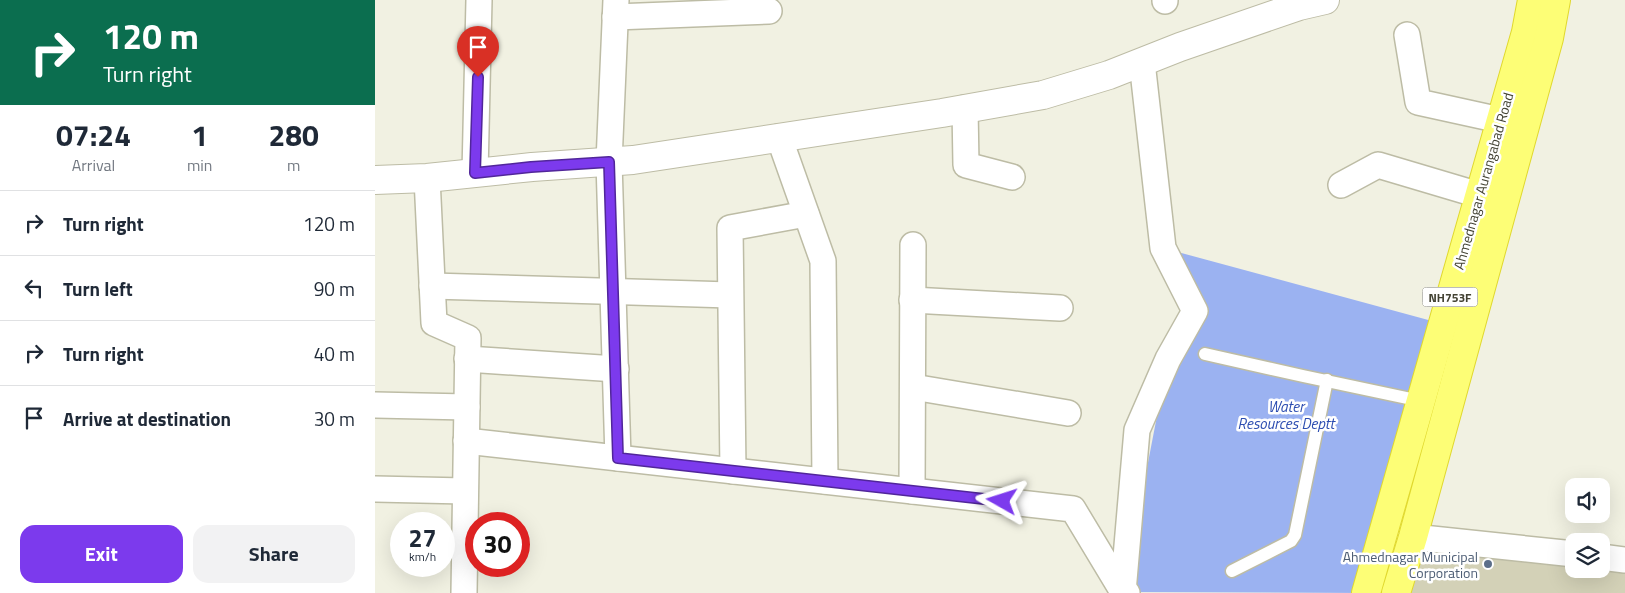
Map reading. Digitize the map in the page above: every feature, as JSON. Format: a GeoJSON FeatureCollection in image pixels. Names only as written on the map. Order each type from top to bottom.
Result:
{"type":"FeatureCollection","features":[{"type":"Feature","properties":{"kind":"highway","name":"Ahmednagar Aurangabad Road"},"geometry":{"type":"LineString","coordinates":[[1366,593],[1501,120],[1532,0]]}},
{"type":"Feature","properties":{"kind":"highway","name":"NH753F"},"geometry":{"type":"LineString","coordinates":[[1396,593],[1549,38],[1556,0]]}},
{"type":"Feature","properties":{"kind":"street"},"geometry":{"type":"LineString","coordinates":[[475,173],[479,0]]}},
{"type":"Feature","properties":{"kind":"street"},"geometry":{"type":"LineString","coordinates":[[375,180],[427,178],[531,167],[633,160],[1043,95],[1109,75],[1180,47],[1299,6],[1325,0]]}},
{"type":"Feature","properties":{"kind":"street"},"geometry":{"type":"LineString","coordinates":[[618,458],[609,162],[615,8],[769,11]]}},
{"type":"Feature","properties":{"kind":"street"},"geometry":{"type":"LineString","coordinates":[[1407,35],[1418,102],[1501,120]]}},
{"type":"Feature","properties":{"kind":"street"},"geometry":{"type":"LineString","coordinates":[[1123,592],[1137,430],[1168,360],[1195,311],[1163,248],[1142,62]]}},
{"type":"Feature","properties":{"kind":"street"},"geometry":{"type":"LineString","coordinates":[[965,108],[966,165],[1012,176]]}},
{"type":"Feature","properties":{"kind":"street"},"geometry":{"type":"LineString","coordinates":[[779,137],[823,261],[825,481]]}},
{"type":"Feature","properties":{"kind":"street"},"geometry":{"type":"LineString","coordinates":[[1341,185],[1378,165],[1479,196]]}},
{"type":"Feature","properties":{"kind":"street"},"geometry":{"type":"LineString","coordinates":[[427,178],[434,324],[468,338],[464,593]]}},
{"type":"Feature","properties":{"kind":"street"},"geometry":{"type":"LineString","coordinates":[[733,471],[729,228],[806,214]]}},
{"type":"Feature","properties":{"kind":"street"},"geometry":{"type":"LineString","coordinates":[[912,491],[913,245]]}},
{"type":"Feature","properties":{"kind":"street"},"geometry":{"type":"LineString","coordinates":[[432,286],[730,294]]}},
{"type":"Feature","properties":{"kind":"street"},"geometry":{"type":"LineString","coordinates":[[912,300],[1061,308]]}},
{"type":"Feature","properties":{"kind":"street"},"geometry":{"type":"LineString","coordinates":[[467,359],[616,369]]}},
{"type":"Feature","properties":{"kind":"street"},"geometry":{"type":"LineString","coordinates":[[913,387],[1068,413]]}},
{"type":"Feature","properties":{"kind":"street"},"geometry":{"type":"LineString","coordinates":[[375,405],[467,407]]}},
{"type":"Feature","properties":{"kind":"street"},"geometry":{"type":"LineString","coordinates":[[466,441],[1073,509],[1123,592],[1127,593]]}},
{"type":"Feature","properties":{"kind":"street"},"geometry":{"type":"LineString","coordinates":[[375,489],[465,491]]}},
{"type":"Feature","properties":{"kind":"street"},"geometry":{"type":"LineString","coordinates":[[1413,536],[1565,553]]}},
{"type":"Feature","properties":{"kind":"street"},"geometry":{"type":"LineString","coordinates":[[1610,558],[1625,560]]}},
{"type":"Feature","properties":{"kind":"lane"},"geometry":{"type":"LineString","coordinates":[[1205,354],[1421,401]]}},
{"type":"Feature","properties":{"kind":"lane"},"geometry":{"type":"LineString","coordinates":[[1231,571],[1291,541],[1295,535],[1327,380]]}},
{"type":"Feature","properties":{"kind":"water","name":"Water Resources Deptt"},"geometry":{"type":"Polygon","coordinates":[[[1163,248],[1443,324],[1366,593],[1123,592],[1168,359],[1194,311],[1163,248]]]}},
{"type":"Feature","properties":{"kind":"building","name":"Ahmednagar Municipal Corporation"},"geometry":{"type":"Polygon","coordinates":[[[1413,537],[1565,553],[1565,578],[1610,578],[1610,566],[1625,560],[1625,593],[1391,593],[1413,537]]]}},
{"type":"Feature","properties":{"kind":"place","name":"Ahmednagar Municipal Corporation"},"geometry":{"type":"Point","coordinates":[1488,564]}},
{"type":"Feature","properties":{"kind":"route"},"geometry":{"type":"LineString","coordinates":[[478,77],[475,173],[609,162],[618,458],[1002,501]]}}]}
